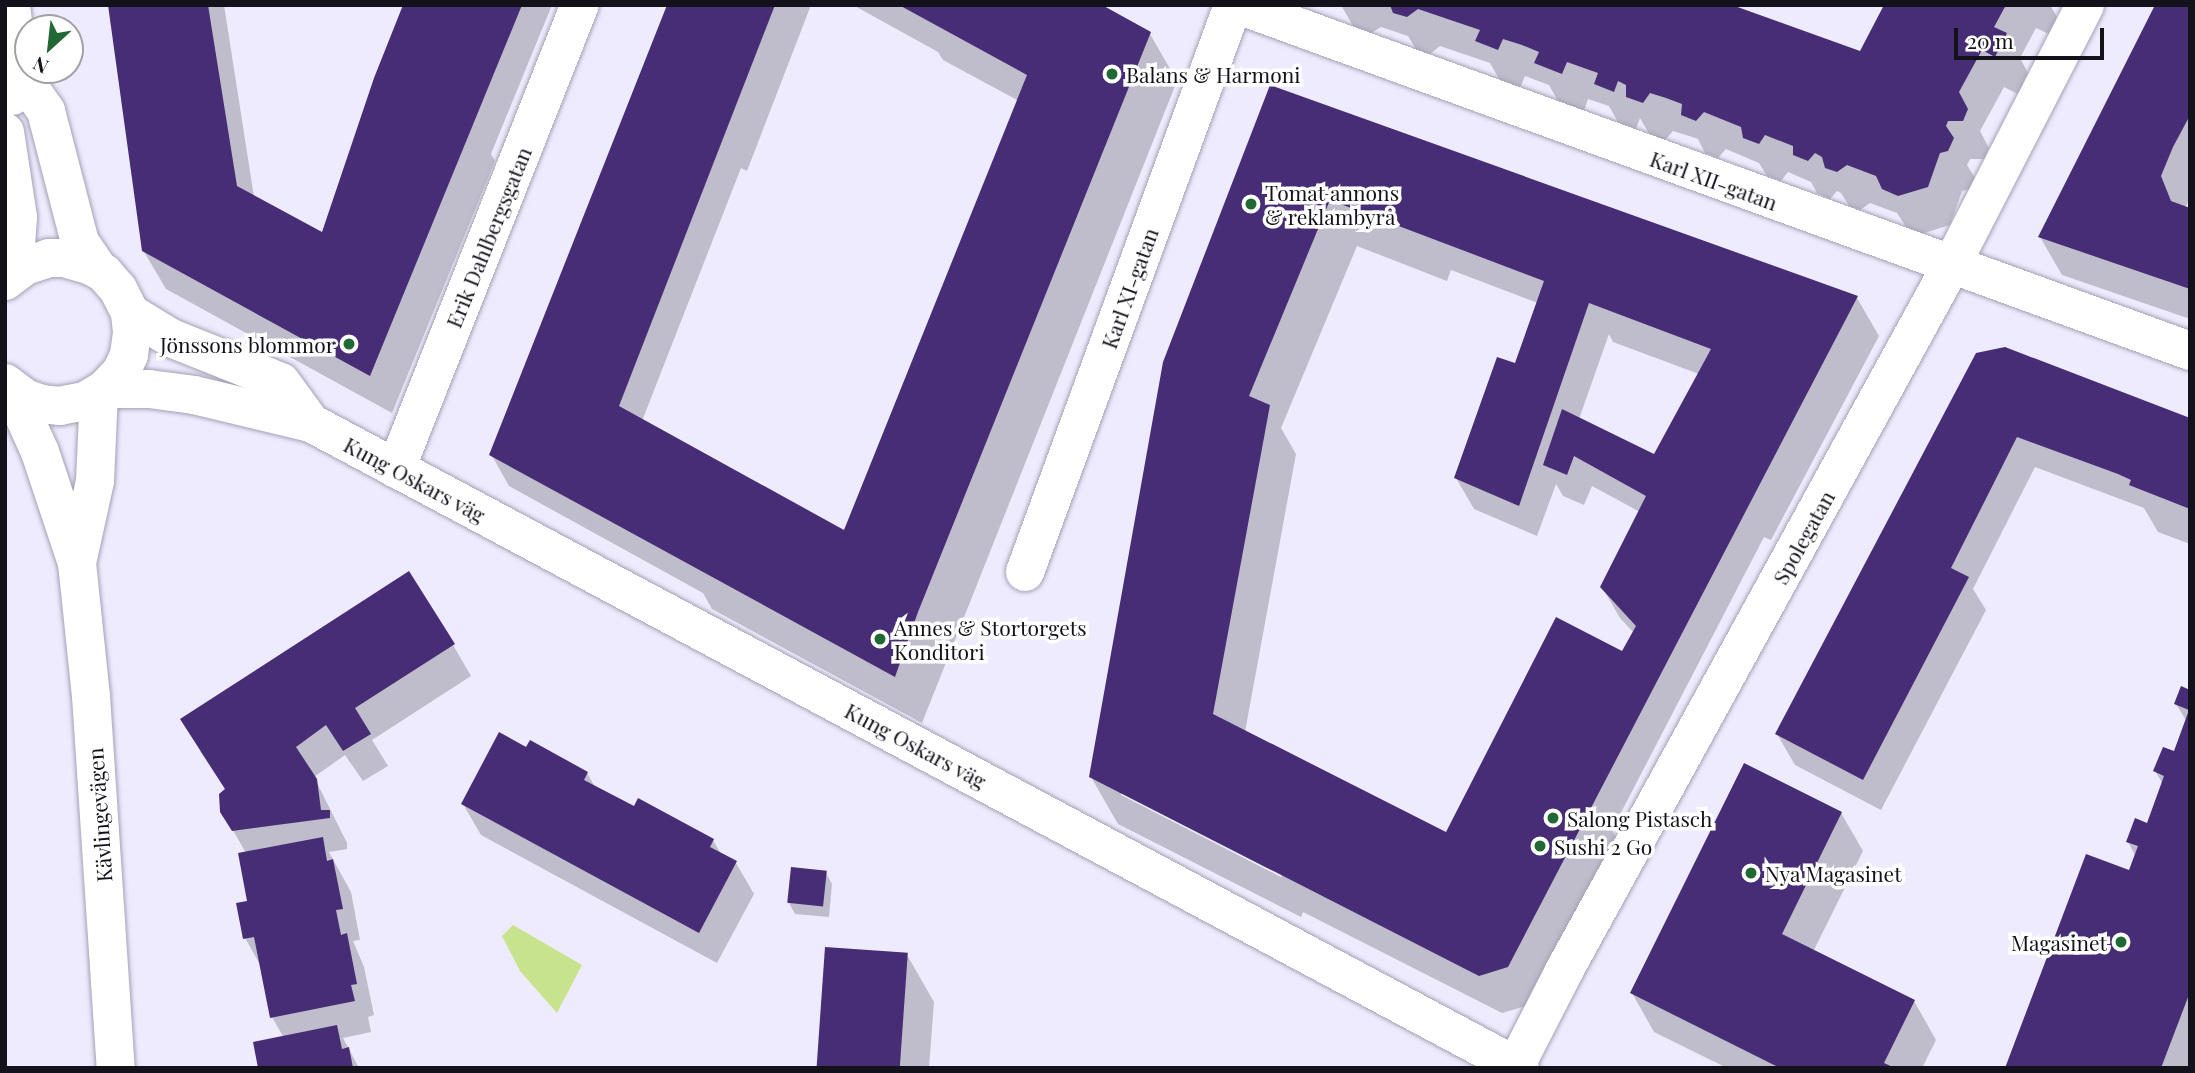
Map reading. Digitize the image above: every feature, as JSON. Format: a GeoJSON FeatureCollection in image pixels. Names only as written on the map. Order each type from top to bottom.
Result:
{"type":"FeatureCollection","features":[{"type":"Feature","properties":{"kind":"street"},"geometry":{"type":"LineString","coordinates":[[11,5],[14,30]]}},
{"type":"Feature","properties":{"kind":"street","name":"Erik Dahlbergsgatan"},"geometry":{"type":"LineString","coordinates":[[396,468],[580,5]]}},
{"type":"Feature","properties":{"kind":"street","name":"Karl XII-gatan"},"geometry":{"type":"LineString","coordinates":[[1236,5],[2190,351]]}},
{"type":"Feature","properties":{"kind":"street","name":"Karl XI-gatan"},"geometry":{"type":"LineString","coordinates":[[1025,572],[1236,5]]}},
{"type":"Feature","properties":{"kind":"street","name":"Spolegatan"},"geometry":{"type":"LineString","coordinates":[[1518,1067],[1564,971],[1951,266],[2085,5]]}},
{"type":"Feature","properties":{"kind":"street"},"geometry":{"type":"LineString","coordinates":[[5,116],[15,84]]}},
{"type":"Feature","properties":{"kind":"street"},"geometry":{"type":"LineString","coordinates":[[27,84],[46,111],[80,242],[98,269]]}},
{"type":"Feature","properties":{"kind":"street"},"geometry":{"type":"LineString","coordinates":[[5,132],[18,217],[8,278]]}},
{"type":"Feature","properties":{"kind":"street"},"geometry":{"type":"LineString","coordinates":[[8,278],[49,258],[74,260],[98,269]]}},
{"type":"Feature","properties":{"kind":"street","name":"Kung Oskars väg"},"geometry":{"type":"LineString","coordinates":[[98,269],[118,289],[130,313],[171,338],[281,382],[311,423]]}},
{"type":"Feature","properties":{"kind":"street"},"geometry":{"type":"LineString","coordinates":[[102,391],[121,372],[129,355],[132,333],[130,313]]}},
{"type":"Feature","properties":{"kind":"street","name":"Kung Oskars väg"},"geometry":{"type":"LineString","coordinates":[[9,387],[33,401],[60,406],[80,403],[102,391],[149,389],[194,395],[311,423],[1518,1067]]}},
{"type":"Feature","properties":{"kind":"street","name":"Kävlingevägen"},"geometry":{"type":"LineString","coordinates":[[9,387],[40,452],[78,563],[92,696],[116,1068]]}},
{"type":"Feature","properties":{"kind":"street","name":"Kävlingevägen"},"geometry":{"type":"LineString","coordinates":[[78,563],[95,481],[102,391]]}},
{"type":"Feature","properties":{"kind":"green space"},"geometry":{"type":"Polygon","coordinates":[[[513,925],[582,965],[557,1013],[520,971],[502,936],[513,925]]]}},
{"type":"Feature","properties":{"kind":"building"},"geometry":{"type":"Polygon","coordinates":[[[108,5],[208,5],[237,186],[322,232],[374,78],[403,5],[522,5],[370,376],[142,251],[108,5]]]}},
{"type":"Feature","properties":{"kind":"building"},"geometry":{"type":"Polygon","coordinates":[[[667,5],[775,5],[619,406],[844,530],[1027,75],[899,5],[1102,5],[1151,32],[918,612],[895,677],[489,455],[667,5]]]}},
{"type":"Feature","properties":{"kind":"building"},"geometry":{"type":"Polygon","coordinates":[[[1390,5],[1732,5],[1860,51],[1884,5],[2006,5],[1994,27],[2007,33],[1995,57],[1982,50],[1959,92],[1968,109],[1963,121],[1948,121],[1946,126],[1954,138],[1948,151],[1940,153],[1928,187],[1898,196],[1882,189],[1876,176],[1847,165],[1837,172],[1825,168],[1822,157],[1815,153],[1808,161],[1793,155],[1793,146],[1765,135],[1759,144],[1743,138],[1741,127],[1704,112],[1696,121],[1681,115],[1682,104],[1650,93],[1643,103],[1626,97],[1626,85],[1618,81],[1614,92],[1594,84],[1598,73],[1567,62],[1562,74],[1534,63],[1539,52],[1522,45],[1503,39],[1498,50],[1475,41],[1480,30],[1418,9],[1407,17],[1393,13],[1390,5]]]}},
{"type":"Feature","properties":{"kind":"building"},"geometry":{"type":"Polygon","coordinates":[[[2155,5],[2190,5],[2190,120],[2188,119],[2173,147],[2161,176],[2171,201],[2190,208],[2190,289],[2038,237],[2155,5]]]}},
{"type":"Feature","properties":{"kind":"building"},"geometry":{"type":"Polygon","coordinates":[[[1270,85],[1858,296],[1508,967],[1479,976],[1089,777],[1163,362],[1270,85]],[[1330,200],[1249,396],[1270,405],[1213,714],[1446,832],[1556,617],[1622,651],[1636,626],[1600,587],[1646,496],[1574,456],[1567,475],[1543,465],[1562,409],[1654,454],[1711,349],[1589,303],[1519,506],[1454,478],[1497,357],[1515,363],[1544,281],[1330,200]]]}},
{"type":"Feature","properties":{"kind":"building"},"geometry":{"type":"Polygon","coordinates":[[[2005,347],[2190,418],[2190,509],[2129,485],[2131,480],[2118,474],[2017,437],[1951,568],[1969,577],[1863,780],[1775,734],[1976,353],[2005,347]]]}},
{"type":"Feature","properties":{"kind":"building"},"geometry":{"type":"Polygon","coordinates":[[[409,571],[455,644],[355,708],[371,734],[343,751],[326,725],[296,747],[317,779],[321,810],[330,810],[330,818],[232,831],[220,812],[219,794],[225,789],[180,719],[409,571]]]}},
{"type":"Feature","properties":{"kind":"building","name":"Magasinet"},"geometry":{"type":"Polygon","coordinates":[[[2181,686],[2190,690],[2190,992],[2161,1068],[2005,1068],[2086,854],[2129,870],[2138,846],[2126,842],[2135,818],[2147,823],[2164,776],[2153,771],[2163,747],[2174,751],[2189,710],[2174,704],[2181,686]]]}},
{"type":"Feature","properties":{"kind":"building"},"geometry":{"type":"Polygon","coordinates":[[[499,732],[526,747],[530,740],[588,772],[584,780],[634,806],[638,798],[714,839],[710,847],[737,861],[699,933],[461,804],[499,732]]]}},
{"type":"Feature","properties":{"kind":"building","name":"Nya Magasinet"},"geometry":{"type":"Polygon","coordinates":[[[1744,763],[1842,812],[1782,934],[1915,1000],[1884,1063],[1895,1068],[1780,1068],[1630,993],[1744,763]]]}},
{"type":"Feature","properties":{"kind":"building"},"geometry":{"type":"Polygon","coordinates":[[[323,837],[327,861],[333,859],[343,909],[336,910],[341,935],[347,933],[357,984],[351,985],[355,1001],[270,1018],[254,937],[243,939],[236,903],[247,901],[238,853],[323,837]]]}},
{"type":"Feature","properties":{"kind":"building"},"geometry":{"type":"Polygon","coordinates":[[[791,867],[827,871],[823,907],[787,903],[791,867]]]}},
{"type":"Feature","properties":{"kind":"building"},"geometry":{"type":"Polygon","coordinates":[[[825,947],[908,953],[900,1068],[817,1068],[825,947]]]}},
{"type":"Feature","properties":{"kind":"building"},"geometry":{"type":"Polygon","coordinates":[[[337,1025],[342,1049],[349,1047],[353,1068],[258,1068],[253,1042],[337,1025]]]}},
{"type":"Feature","properties":{"kind":"place","name":"Balans & Harmoni"},"geometry":{"type":"Point","coordinates":[1112,74]}},
{"type":"Feature","properties":{"kind":"place","name":"Tomat annons & reklambyrå"},"geometry":{"type":"Point","coordinates":[1251,204]}},
{"type":"Feature","properties":{"kind":"place","name":"Jönssons blommor"},"geometry":{"type":"Point","coordinates":[349,344]}},
{"type":"Feature","properties":{"kind":"place","name":"Annes & Stortorgets Konditori"},"geometry":{"type":"Point","coordinates":[880,639]}},
{"type":"Feature","properties":{"kind":"place","name":"Salong Pistasch"},"geometry":{"type":"Point","coordinates":[1553,818]}},
{"type":"Feature","properties":{"kind":"place","name":"Sushi 2 Go"},"geometry":{"type":"Point","coordinates":[1540,846]}},
{"type":"Feature","properties":{"kind":"place","name":"Nya Magasinet"},"geometry":{"type":"Point","coordinates":[1751,873]}},
{"type":"Feature","properties":{"kind":"place","name":"Magasinet"},"geometry":{"type":"Point","coordinates":[2121,942]}}]}
